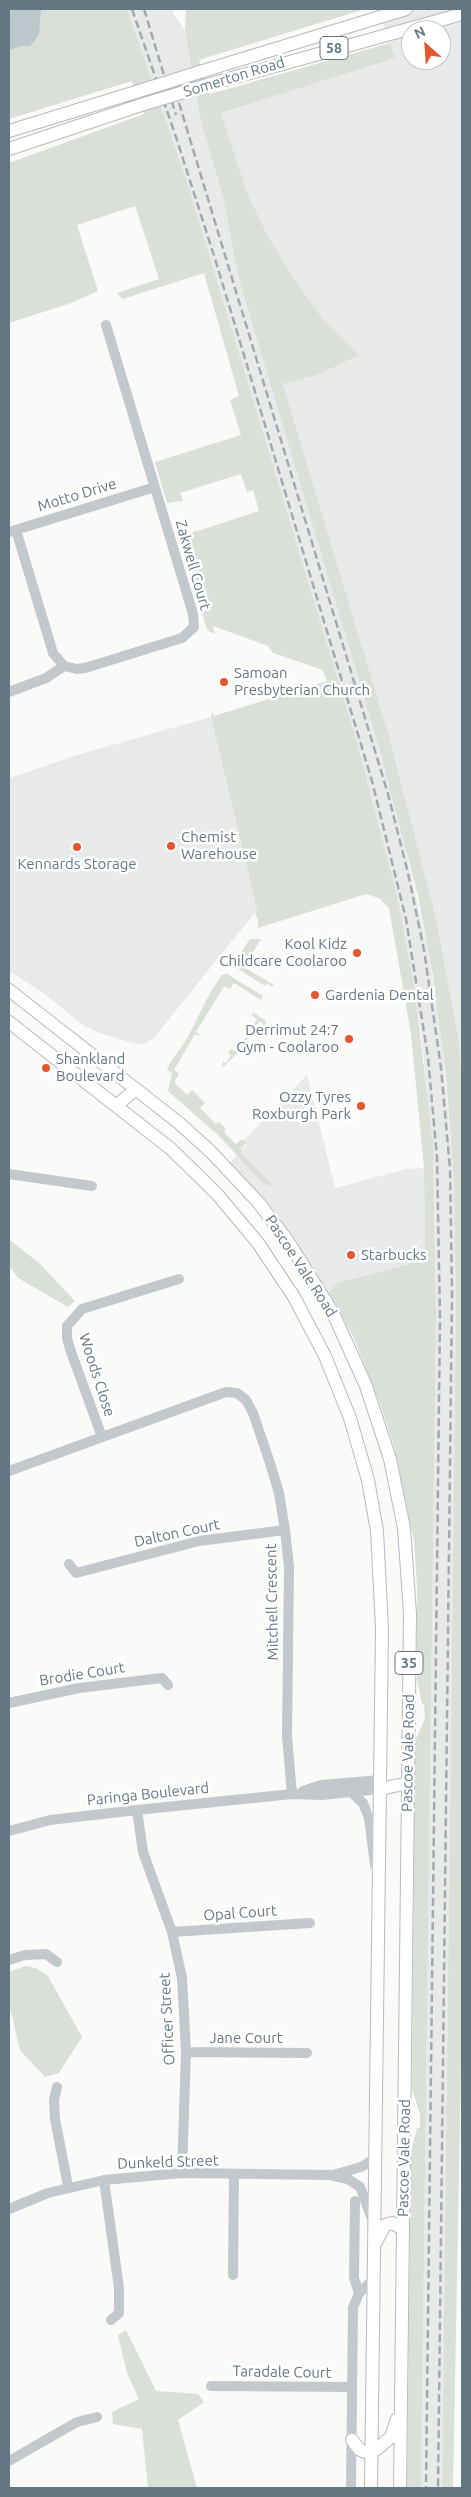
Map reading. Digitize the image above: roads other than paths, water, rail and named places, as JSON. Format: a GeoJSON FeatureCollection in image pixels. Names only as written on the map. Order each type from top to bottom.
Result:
{"type":"FeatureCollection","features":[{"type":"Feature","properties":{"kind":"main road","name":"Somerton Road"},"geometry":{"type":"LineString","coordinates":[[9,131],[406,9]]}},
{"type":"Feature","properties":{"kind":"main road","name":"Somerton Road"},"geometry":{"type":"LineString","coordinates":[[9,149],[140,105],[207,85],[462,14]]}},
{"type":"Feature","properties":{"kind":"main road","name":"Pascoe Vale Road"},"geometry":{"type":"LineString","coordinates":[[9,990],[132,1086],[211,1152],[258,1202],[287,1240],[333,1312],[366,1386],[390,1459],[404,1528],[410,1614],[400,2488]]}},
{"type":"Feature","properties":{"kind":"main road","name":"Pascoe Vale Road"},"geometry":{"type":"LineString","coordinates":[[9,1022],[171,1149],[203,1179],[258,1243],[306,1318],[339,1387],[364,1465],[377,1531],[382,1595],[371,2488]]}},
{"type":"Feature","properties":{"kind":"main road"},"geometry":{"type":"LineString","coordinates":[[117,1105],[132,1086]]}},
{"type":"Feature","properties":{"kind":"main road"},"geometry":{"type":"LineString","coordinates":[[380,1785],[408,1784]]}},
{"type":"Feature","properties":{"kind":"main road"},"geometry":{"type":"LineString","coordinates":[[374,2252],[377,2236],[385,2225],[392,2223],[403,2229]]}},
{"type":"Feature","properties":{"kind":"main road"},"geometry":{"type":"LineString","coordinates":[[352,2440],[360,2450],[371,2451],[382,2446],[391,2437],[401,2406]]}},
{"type":"Feature","properties":{"kind":"street","name":"Zakwell Court"},"geometry":{"type":"LineString","coordinates":[[64,666],[77,669],[85,668],[182,638],[194,628],[193,614],[106,326]]}},
{"type":"Feature","properties":{"kind":"street","name":"Motto Drive"},"geometry":{"type":"LineString","coordinates":[[12,531],[155,487]]}},
{"type":"Feature","properties":{"kind":"street"},"geometry":{"type":"LineString","coordinates":[[9,692],[46,678],[64,666],[54,653],[12,531]]}},
{"type":"Feature","properties":{"kind":"street"},"geometry":{"type":"LineString","coordinates":[[9,1174],[94,1184],[90,1197]]}},
{"type":"Feature","properties":{"kind":"street","name":"Woods Close"},"geometry":{"type":"LineString","coordinates":[[102,1437],[70,1349],[67,1338],[67,1326],[82,1309],[181,1278]]}},
{"type":"Feature","properties":{"kind":"street","name":"Mitchell Crescent"},"geometry":{"type":"LineString","coordinates":[[9,1471],[226,1392],[237,1393],[246,1400],[253,1413],[279,1493],[285,1530],[289,1567],[287,1736],[292,1794]]}},
{"type":"Feature","properties":{"kind":"street","name":"Dalton Court"},"geometry":{"type":"LineString","coordinates":[[69,1564],[75,1578],[199,1541],[285,1530]]}},
{"type":"Feature","properties":{"kind":"street","name":"Brodie Court"},"geometry":{"type":"LineString","coordinates":[[9,1703],[79,1688],[164,1678]]}},
{"type":"Feature","properties":{"kind":"street","name":"Paringa Boulevard"},"geometry":{"type":"LineString","coordinates":[[9,1831],[50,1820],[292,1794],[351,1792],[380,1785]]}},
{"type":"Feature","properties":{"kind":"street","name":"Paringa Boulevard"},"geometry":{"type":"LineString","coordinates":[[292,1794],[321,1786],[380,1785]]}},
{"type":"Feature","properties":{"kind":"street"},"geometry":{"type":"LineString","coordinates":[[351,1792],[363,1803],[369,1818],[375,1868],[379,1872]]}},
{"type":"Feature","properties":{"kind":"street","name":"Officer Street"},"geometry":{"type":"LineString","coordinates":[[137,1810],[142,1852],[172,1932],[182,1978],[186,2052],[182,2173]]}},
{"type":"Feature","properties":{"kind":"street","name":"Opal Court"},"geometry":{"type":"LineString","coordinates":[[172,1932],[310,1923]]}},
{"type":"Feature","properties":{"kind":"street"},"geometry":{"type":"LineString","coordinates":[[9,1960],[26,1955],[46,1954],[57,1962]]}},
{"type":"Feature","properties":{"kind":"street","name":"Jane Court"},"geometry":{"type":"LineString","coordinates":[[186,2052],[306,2053]]}},
{"type":"Feature","properties":{"kind":"street"},"geometry":{"type":"LineString","coordinates":[[57,2087],[54,2100],[54,2119],[68,2186]]}},
{"type":"Feature","properties":{"kind":"street","name":"Dunkeld Street"},"geometry":{"type":"LineString","coordinates":[[333,2175],[361,2167],[376,2158]]}},
{"type":"Feature","properties":{"kind":"street","name":"Dunkeld Street"},"geometry":{"type":"LineString","coordinates":[[9,2210],[68,2186],[104,2180],[182,2173],[333,2175],[348,2179],[360,2187],[374,2225]]}},
{"type":"Feature","properties":{"kind":"street"},"geometry":{"type":"LineString","coordinates":[[233,2275],[234,2175]]}},
{"type":"Feature","properties":{"kind":"street"},"geometry":{"type":"LineString","coordinates":[[104,2180],[119,2288],[119,2313],[111,2320]]}},
{"type":"Feature","properties":{"kind":"street"},"geometry":{"type":"LineString","coordinates":[[355,2201],[354,2278],[359,2293]]}},
{"type":"Feature","properties":{"kind":"street"},"geometry":{"type":"LineString","coordinates":[[351,2488],[354,2308],[359,2293],[374,2280]]}},
{"type":"Feature","properties":{"kind":"street","name":"Taradale Court"},"geometry":{"type":"LineString","coordinates":[[211,2386],[352,2387]]}},
{"type":"Feature","properties":{"kind":"street"},"geometry":{"type":"LineString","coordinates":[[9,2460],[77,2422],[97,2417]]}},
{"type":"Feature","properties":{"kind":"railway"},"geometry":{"type":"LineString","coordinates":[[132,9],[216,262],[372,781],[406,919],[428,1057],[437,1158],[440,1318],[426,2488]]}},
{"type":"Feature","properties":{"kind":"railway"},"geometry":{"type":"LineString","coordinates":[[144,9],[176,115]]}},
{"type":"Feature","properties":{"kind":"railway"},"geometry":{"type":"LineString","coordinates":[[179,103],[388,794],[408,873],[424,950],[441,1068],[450,1169],[452,1293],[438,2488]]}},
{"type":"Feature","properties":{"kind":"place","name":"Samoan Presbyterian Church"},"geometry":{"type":"Point","coordinates":[224,682]}},
{"type":"Feature","properties":{"kind":"place","name":"Chemist Warehouse"},"geometry":{"type":"Point","coordinates":[171,846]}},
{"type":"Feature","properties":{"kind":"place","name":"Kennards Storage"},"geometry":{"type":"Point","coordinates":[77,847]}},
{"type":"Feature","properties":{"kind":"place","name":"Kool Kidz Childcare Coolaroo"},"geometry":{"type":"Point","coordinates":[357,953]}},
{"type":"Feature","properties":{"kind":"place","name":"Gardenia Dental"},"geometry":{"type":"Point","coordinates":[315,995]}},
{"type":"Feature","properties":{"kind":"place","name":"Derrimut 24:7 Gym - Coolaroo"},"geometry":{"type":"Point","coordinates":[349,1039]}},
{"type":"Feature","properties":{"kind":"place","name":"Shankland Boulevard"},"geometry":{"type":"Point","coordinates":[46,1068]}},
{"type":"Feature","properties":{"kind":"place","name":"Ozzy Tyres Roxburgh Park"},"geometry":{"type":"Point","coordinates":[361,1106]}},
{"type":"Feature","properties":{"kind":"place","name":"Starbucks"},"geometry":{"type":"Point","coordinates":[351,1255]}}]}
